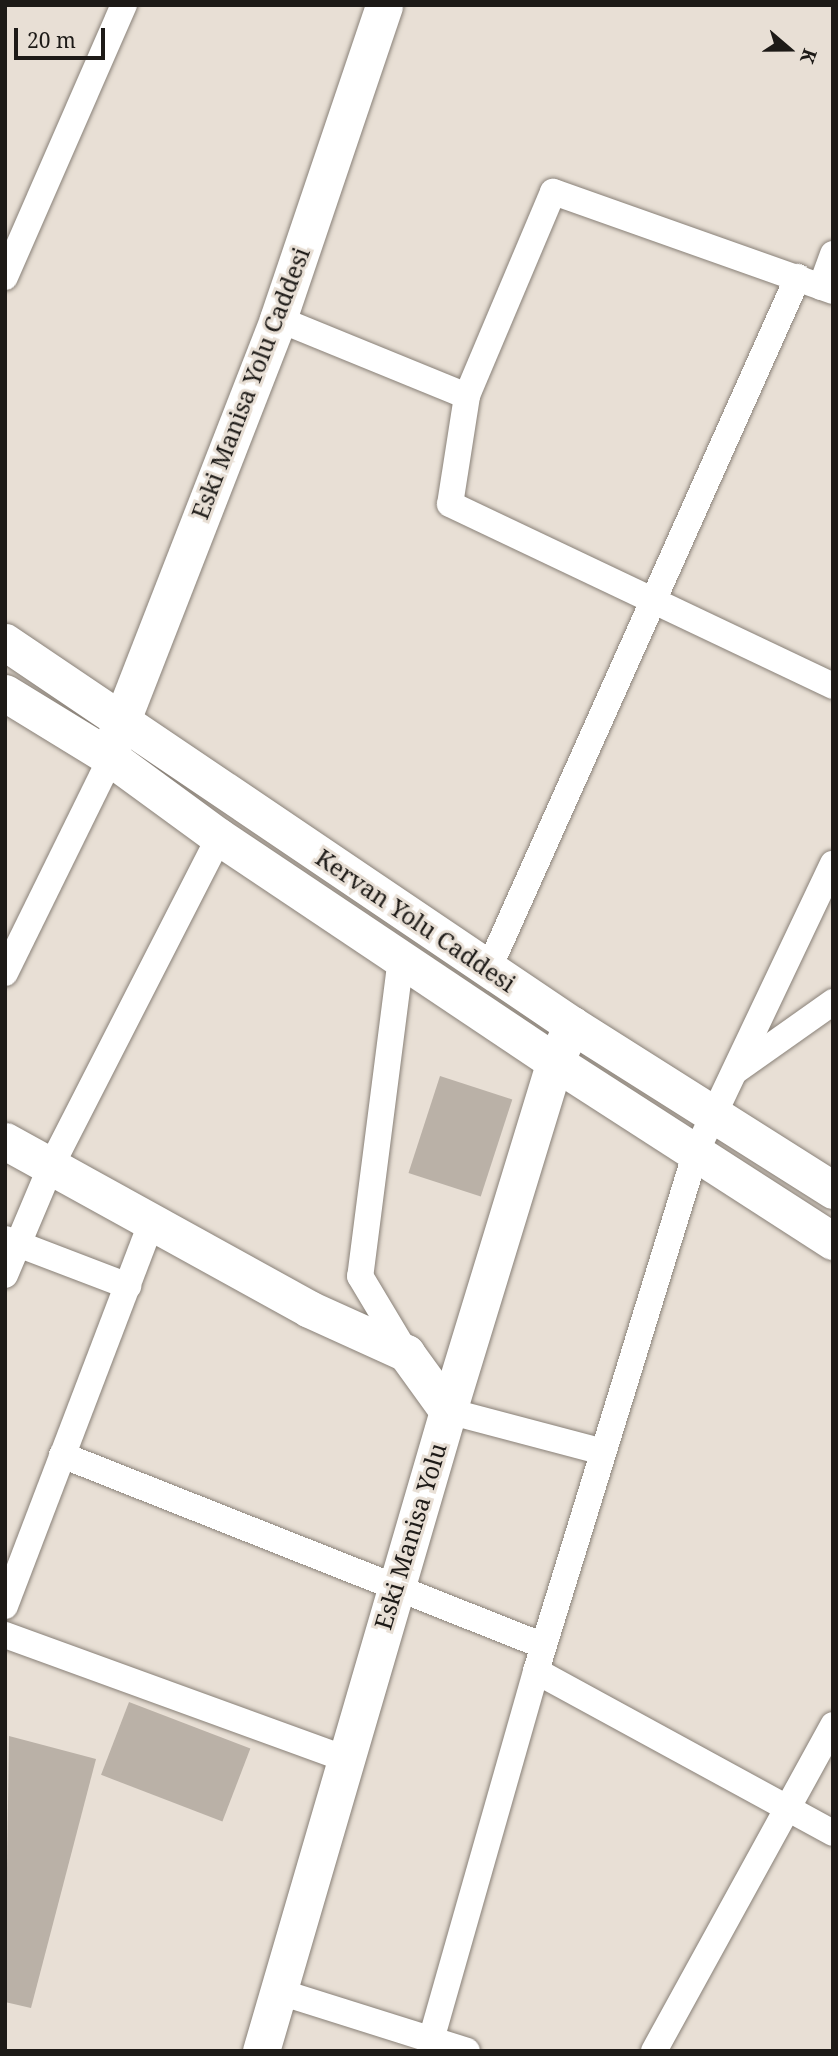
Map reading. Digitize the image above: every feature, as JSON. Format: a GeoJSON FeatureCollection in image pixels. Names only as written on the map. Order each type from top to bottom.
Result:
{"type":"FeatureCollection","features":[{"type":"Feature","properties":{"kind":"main road","name":"Eski Manisa Yolu Caddesi"},"geometry":{"type":"LineString","coordinates":[[111,758],[119,722],[278,319],[384,5]]}},
{"type":"Feature","properties":{"kind":"main road","name":"Kervan Yolu Caddesi"},"geometry":{"type":"LineString","coordinates":[[5,642],[119,722],[572,1025],[833,1190]]}},
{"type":"Feature","properties":{"kind":"main road","name":"Kervan Yolu Caddesi"},"geometry":{"type":"LineString","coordinates":[[5,693],[111,758],[219,837],[555,1062],[833,1241]]}},
{"type":"Feature","properties":{"kind":"main road","name":"Eski Manisa Yolu"},"geometry":{"type":"LineString","coordinates":[[261,2051],[343,1758],[448,1411],[555,1062],[572,1025]]}},
{"type":"Feature","properties":{"kind":"main road"},"geometry":{"type":"LineString","coordinates":[[5,1141],[309,1309],[406,1353],[448,1411]]}},
{"type":"Feature","properties":{"kind":"street"},"geometry":{"type":"LineString","coordinates":[[5,277],[124,5]]}},
{"type":"Feature","properties":{"kind":"street"},"geometry":{"type":"LineString","coordinates":[[817,285],[553,192],[467,396],[450,504],[833,686]]}},
{"type":"Feature","properties":{"kind":"street"},"geometry":{"type":"LineString","coordinates":[[489,968],[653,601],[833,254]]}},
{"type":"Feature","properties":{"kind":"street"},"geometry":{"type":"LineString","coordinates":[[278,319],[467,396]]}},
{"type":"Feature","properties":{"kind":"street"},"geometry":{"type":"LineString","coordinates":[[5,973],[111,758]]}},
{"type":"Feature","properties":{"kind":"street"},"geometry":{"type":"LineString","coordinates":[[5,1275],[11,1242],[219,837]]}},
{"type":"Feature","properties":{"kind":"street"},"geometry":{"type":"LineString","coordinates":[[430,2040],[544,1646],[696,1152],[712,1115],[824,904],[833,864]]}},
{"type":"Feature","properties":{"kind":"street"},"geometry":{"type":"LineString","coordinates":[[401,958],[360,1276],[406,1353]]}},
{"type":"Feature","properties":{"kind":"street"},"geometry":{"type":"LineString","coordinates":[[736,1071],[833,1002]]}},
{"type":"Feature","properties":{"kind":"street"},"geometry":{"type":"LineString","coordinates":[[5,1606],[152,1222]]}},
{"type":"Feature","properties":{"kind":"street"},"geometry":{"type":"LineString","coordinates":[[11,1242],[128,1286]]}},
{"type":"Feature","properties":{"kind":"street"},"geometry":{"type":"LineString","coordinates":[[448,1411],[603,1452]]}},
{"type":"Feature","properties":{"kind":"street"},"geometry":{"type":"LineString","coordinates":[[62,1455],[396,1584],[544,1646]]}},
{"type":"Feature","properties":{"kind":"street"},"geometry":{"type":"LineString","coordinates":[[5,1635],[343,1758]]}},
{"type":"Feature","properties":{"kind":"street"},"geometry":{"type":"LineString","coordinates":[[537,1671],[790,1806],[833,1833]]}},
{"type":"Feature","properties":{"kind":"street"},"geometry":{"type":"LineString","coordinates":[[654,2051],[833,1725]]}},
{"type":"Feature","properties":{"kind":"street"},"geometry":{"type":"LineString","coordinates":[[276,1991],[467,2051]]}},
{"type":"Feature","properties":{"kind":"building"},"geometry":{"type":"Polygon","coordinates":[[[440,1076],[512,1099],[481,1196],[408,1173],[440,1076]]]}},
{"type":"Feature","properties":{"kind":"building"},"geometry":{"type":"Polygon","coordinates":[[[129,1702],[250,1749],[222,1821],[101,1775],[129,1702]]]}},
{"type":"Feature","properties":{"kind":"building"},"geometry":{"type":"Polygon","coordinates":[[[9,1736],[96,1759],[31,2008],[5,2002],[9,1736]]]}}]}
